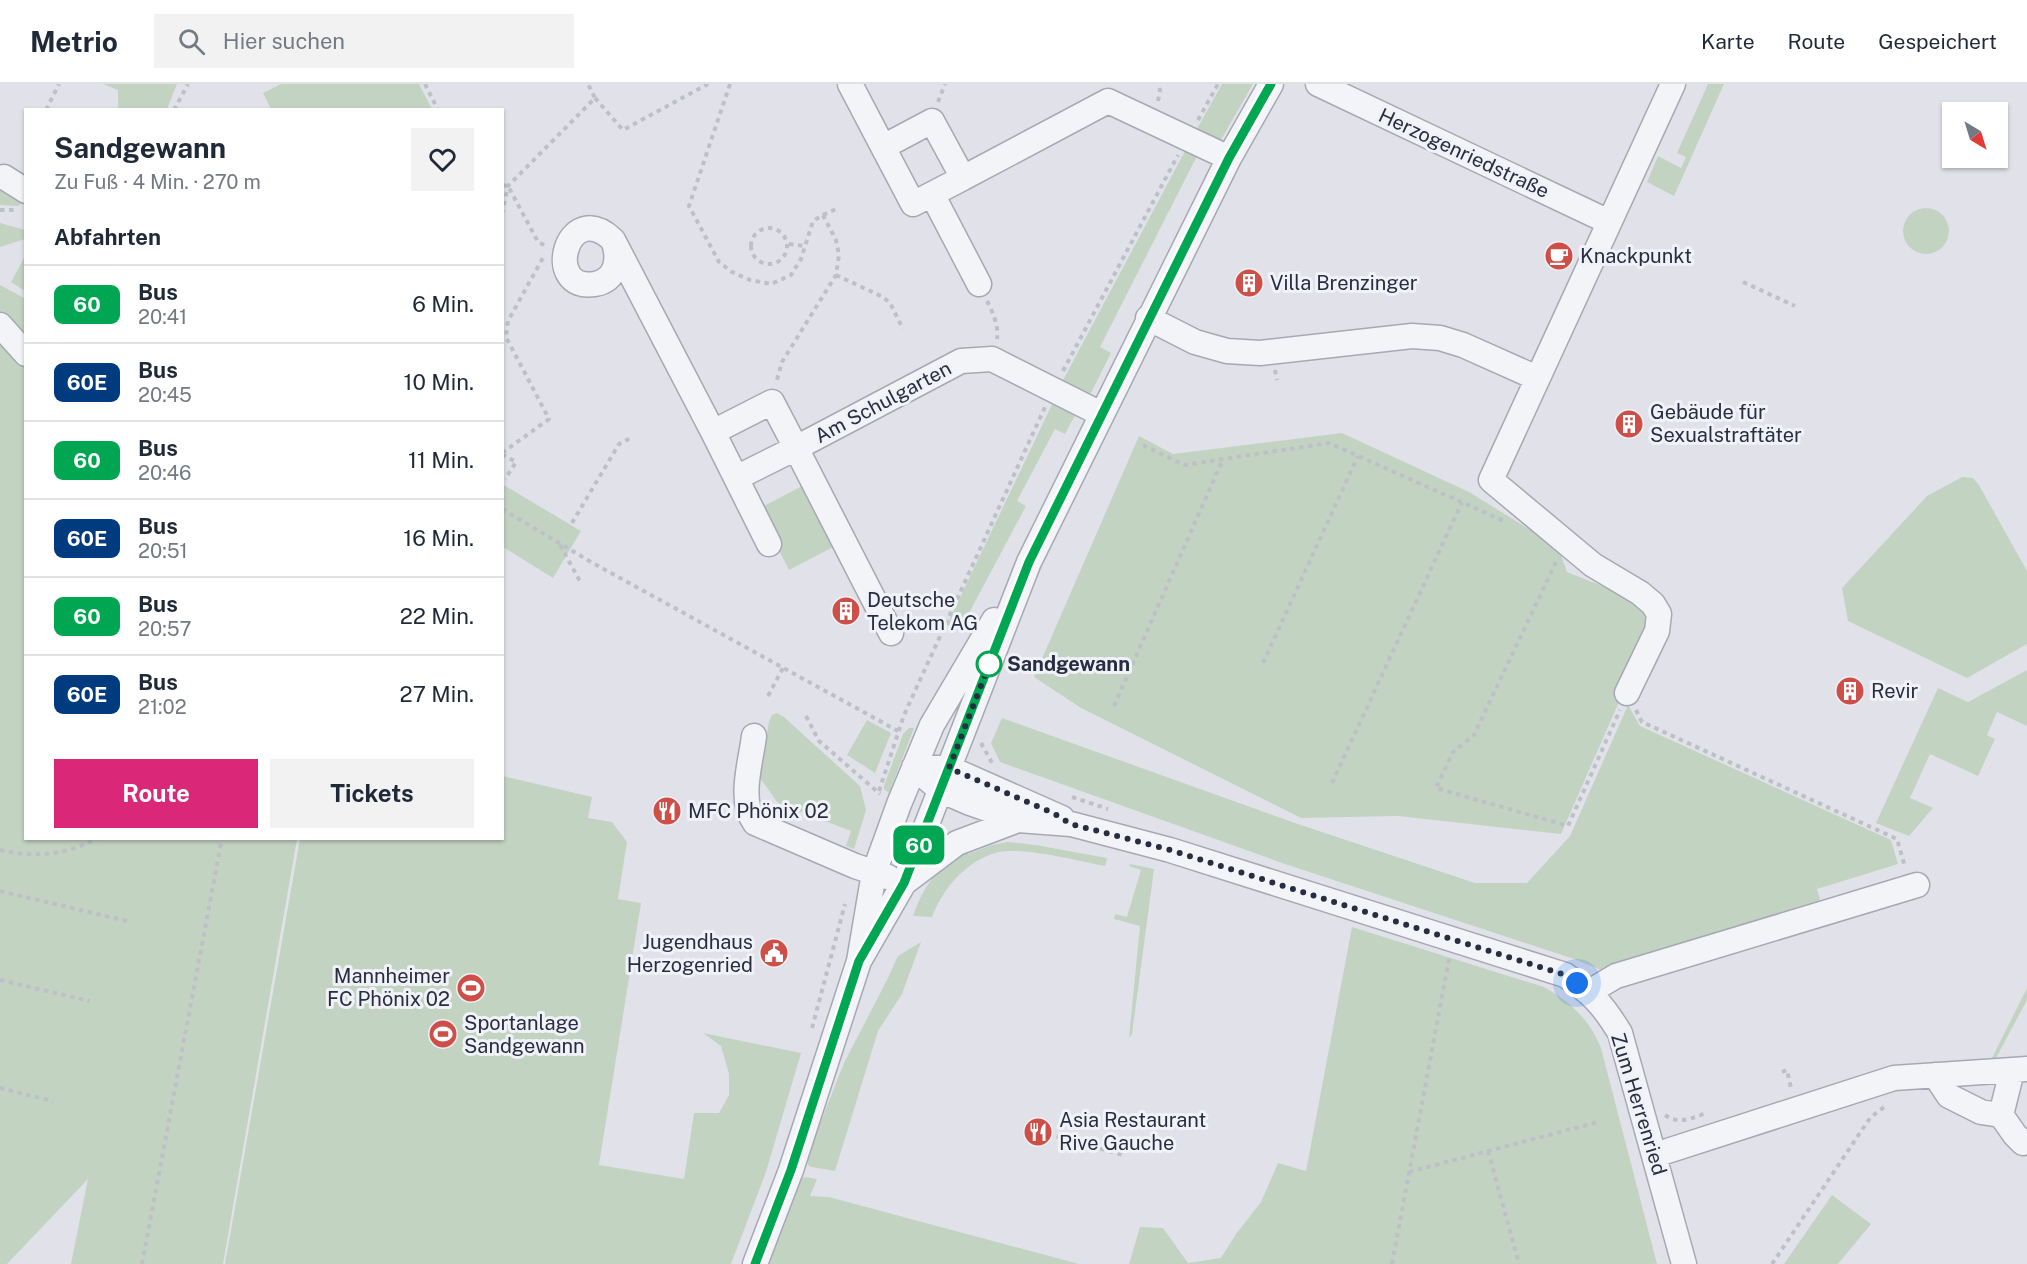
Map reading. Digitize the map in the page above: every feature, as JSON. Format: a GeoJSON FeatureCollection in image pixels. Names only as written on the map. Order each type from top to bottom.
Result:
{"type":"FeatureCollection","features":[{"type":"Feature","properties":{"kind":"street"},"geometry":{"type":"LineString","coordinates":[[850,84],[913,204],[1108,101],[1229,158]]}},
{"type":"Feature","properties":{"kind":"street"},"geometry":{"type":"LineString","coordinates":[[859,961],[904,883],[1029,562],[1229,158],[1271,84]]}},
{"type":"Feature","properties":{"kind":"street","name":"Herzogenriedstraße"},"geometry":{"type":"LineString","coordinates":[[1318,84],[1609,222]]}},
{"type":"Feature","properties":{"kind":"street"},"geometry":{"type":"LineString","coordinates":[[1627,693],[1658,631],[1659,614],[1653,604],[1641,593],[1593,565],[1491,480],[1673,84]]}},
{"type":"Feature","properties":{"kind":"street"},"geometry":{"type":"LineString","coordinates":[[883,147],[932,121],[963,178]]}},
{"type":"Feature","properties":{"kind":"street"},"geometry":{"type":"LineString","coordinates":[[4,177],[24,190]]}},
{"type":"Feature","properties":{"kind":"street"},"geometry":{"type":"LineString","coordinates":[[932,194],[979,284]]}},
{"type":"Feature","properties":{"kind":"street"},"geometry":{"type":"LineString","coordinates":[[613,240],[769,544]]}},
{"type":"Feature","properties":{"kind":"street"},"geometry":{"type":"LineString","coordinates":[[1148,318],[1195,342],[1227,351],[1260,353],[1412,336],[1440,338],[1463,345],[1537,378]]}},
{"type":"Feature","properties":{"kind":"street"},"geometry":{"type":"LineString","coordinates":[[0,325],[24,352]]}},
{"type":"Feature","properties":{"kind":"street"},"geometry":{"type":"LineString","coordinates":[[992,359],[1101,414]]}},
{"type":"Feature","properties":{"kind":"street","name":"Am Schulgarten"},"geometry":{"type":"LineString","coordinates":[[736,478],[961,361],[992,359]]}},
{"type":"Feature","properties":{"kind":"street"},"geometry":{"type":"LineString","coordinates":[[713,432],[772,402]]}},
{"type":"Feature","properties":{"kind":"street","name":"Am Schulgarten"},"geometry":{"type":"LineString","coordinates":[[772,402],[796,448]]}},
{"type":"Feature","properties":{"kind":"street"},"geometry":{"type":"LineString","coordinates":[[796,448],[891,633]]}},
{"type":"Feature","properties":{"kind":"street"},"geometry":{"type":"LineString","coordinates":[[754,1264],[791,1170],[859,961],[874,873],[914,767],[932,725],[1029,562]]}},
{"type":"Feature","properties":{"kind":"street"},"geometry":{"type":"LineString","coordinates":[[754,736],[745,800],[749,815],[755,823],[874,873],[904,883]]}},
{"type":"Feature","properties":{"kind":"street","name":"Zum Herrenried"},"geometry":{"type":"LineString","coordinates":[[914,767],[944,779],[1053,813],[1071,824]]}},
{"type":"Feature","properties":{"kind":"street","name":"Zum Herrenried"},"geometry":{"type":"LineString","coordinates":[[944,779],[970,803],[1018,820],[1071,824],[1170,850],[1452,949],[1565,975],[1590,992],[1607,1010],[1620,1033],[1684,1264]]}},
{"type":"Feature","properties":{"kind":"street"},"geometry":{"type":"LineString","coordinates":[[904,883],[957,843],[1018,820]]}},
{"type":"Feature","properties":{"kind":"street"},"geometry":{"type":"LineString","coordinates":[[1590,992],[1616,976],[1914,886]]}},
{"type":"Feature","properties":{"kind":"street"},"geometry":{"type":"LineString","coordinates":[[1655,1155],[1894,1078],[2019,1070],[2001,1115]]}},
{"type":"Feature","properties":{"kind":"street"},"geometry":{"type":"LineString","coordinates":[[1935,1075],[1949,1095],[1981,1112],[2001,1115],[2015,1135],[2023,1143],[2027,1141]]}},
{"type":"Feature","properties":{"kind":"path"},"geometry":{"type":"LineString","coordinates":[[47,108],[59,84]]}},
{"type":"Feature","properties":{"kind":"path"},"geometry":{"type":"LineString","coordinates":[[175,108],[188,84]]}},
{"type":"Feature","properties":{"kind":"path"},"geometry":{"type":"LineString","coordinates":[[425,84],[437,108]]}},
{"type":"Feature","properties":{"kind":"path"},"geometry":{"type":"LineString","coordinates":[[588,84],[595,98],[623,130],[708,84]]}},
{"type":"Feature","properties":{"kind":"path"},"geometry":{"type":"LineString","coordinates":[[730,84],[690,206],[719,262],[732,272],[750,280],[771,284],[791,275],[801,259],[813,221],[838,208]]}},
{"type":"Feature","properties":{"kind":"path"},"geometry":{"type":"LineString","coordinates":[[875,804],[898,731],[1052,391],[1218,84]]}},
{"type":"Feature","properties":{"kind":"path"},"geometry":{"type":"LineString","coordinates":[[504,452],[549,419],[506,337],[508,321],[548,247],[538,242],[505,186],[595,98]]}},
{"type":"Feature","properties":{"kind":"path"},"geometry":{"type":"LineString","coordinates":[[772,402],[782,362],[836,275],[839,255],[836,240],[823,215]]}},
{"type":"Feature","properties":{"kind":"path"},"geometry":{"type":"LineString","coordinates":[[767,227],[782,231],[789,244],[784,259],[771,266],[757,261],[750,248],[754,234],[767,227]]}},
{"type":"Feature","properties":{"kind":"path"},"geometry":{"type":"LineString","coordinates":[[789,244],[805,246]]}},
{"type":"Feature","properties":{"kind":"path"},"geometry":{"type":"LineString","coordinates":[[836,275],[883,297],[890,303],[903,329]]}},
{"type":"Feature","properties":{"kind":"path"},"geometry":{"type":"LineString","coordinates":[[1743,282],[1795,306]]}},
{"type":"Feature","properties":{"kind":"path"},"geometry":{"type":"LineString","coordinates":[[992,359],[998,334],[993,311]]}},
{"type":"Feature","properties":{"kind":"path"},"geometry":{"type":"LineString","coordinates":[[572,523],[620,444],[633,437]]}},
{"type":"Feature","properties":{"kind":"path"},"geometry":{"type":"LineString","coordinates":[[1143,445],[1184,465],[1329,443],[1508,523]]}},
{"type":"Feature","properties":{"kind":"path"},"geometry":{"type":"LineString","coordinates":[[504,454],[516,462],[506,479]]}},
{"type":"Feature","properties":{"kind":"path"},"geometry":{"type":"LineString","coordinates":[[1263,663],[1359,456]]}},
{"type":"Feature","properties":{"kind":"path"},"geometry":{"type":"LineString","coordinates":[[1114,706],[1223,459]]}},
{"type":"Feature","properties":{"kind":"path"},"geometry":{"type":"LineString","coordinates":[[1332,783],[1462,502]]}},
{"type":"Feature","properties":{"kind":"path"},"geometry":{"type":"LineString","coordinates":[[504,510],[560,544],[898,731]]}},
{"type":"Feature","properties":{"kind":"path"},"geometry":{"type":"LineString","coordinates":[[560,544],[581,582]]}},
{"type":"Feature","properties":{"kind":"path"},"geometry":{"type":"LineString","coordinates":[[1548,555],[1556,561],[1474,735],[1452,752],[1436,789],[1568,826],[1627,693]]}},
{"type":"Feature","properties":{"kind":"path"},"geometry":{"type":"LineString","coordinates":[[768,696],[783,668]]}},
{"type":"Feature","properties":{"kind":"path"},"geometry":{"type":"LineString","coordinates":[[1627,693],[1642,722],[1897,839],[1914,886]]}},
{"type":"Feature","properties":{"kind":"path"},"geometry":{"type":"LineString","coordinates":[[806,716],[819,741],[878,793]]}},
{"type":"Feature","properties":{"kind":"path"},"geometry":{"type":"LineString","coordinates":[[982,744],[988,756]]}},
{"type":"Feature","properties":{"kind":"path"},"geometry":{"type":"LineString","coordinates":[[0,850],[46,855],[65,852],[94,840]]}},
{"type":"Feature","properties":{"kind":"path"},"geometry":{"type":"LineString","coordinates":[[142,1264],[222,840]]}},
{"type":"Feature","properties":{"kind":"path"},"geometry":{"type":"LineString","coordinates":[[0,891],[127,921]]}},
{"type":"Feature","properties":{"kind":"path"},"geometry":{"type":"LineString","coordinates":[[1392,1264],[1452,949]]}},
{"type":"Feature","properties":{"kind":"path"},"geometry":{"type":"LineString","coordinates":[[0,980],[90,1001]]}},
{"type":"Feature","properties":{"kind":"path"},"geometry":{"type":"LineString","coordinates":[[0,1088],[53,1101]]}},
{"type":"Feature","properties":{"kind":"path"},"geometry":{"type":"LineString","coordinates":[[1772,1264],[1870,1118],[1884,1107],[1889,1095]]}},
{"type":"Feature","properties":{"kind":"path"},"geometry":{"type":"LineString","coordinates":[[1409,1172],[1598,1122]]}},
{"type":"Feature","properties":{"kind":"path"},"geometry":{"type":"LineString","coordinates":[[1048,1134],[1124,1155]]}},
{"type":"Feature","properties":{"kind":"path"},"geometry":{"type":"LineString","coordinates":[[1488,1152],[1519,1264]]}},
{"type":"Feature","properties":{"kind":"green space"},"geometry":{"type":"Polygon","coordinates":[[[103,84],[177,84],[167,108],[118,108],[118,90],[103,84]]]}},
{"type":"Feature","properties":{"kind":"green space"},"geometry":{"type":"Polygon","coordinates":[[[281,84],[419,84],[431,108],[270,108],[263,93],[281,84]]]}},
{"type":"Feature","properties":{"kind":"green space"},"geometry":{"type":"Polygon","coordinates":[[[1222,84],[1253,84],[1210,159],[1198,154],[1100,347],[1111,353],[1089,397],[1062,382],[1222,84]]]}},
{"type":"Feature","properties":{"kind":"green space"},"geometry":{"type":"Polygon","coordinates":[[[1708,84],[1724,84],[1674,196],[1647,182],[1658,156],[1681,168],[1686,157],[1677,153],[1708,84]]]}},
{"type":"Feature","properties":{"kind":"green space"},"geometry":{"type":"Polygon","coordinates":[[[0,183],[24,201],[18,206],[0,205],[0,183]]]}},
{"type":"Feature","properties":{"kind":"green space"},"geometry":{"type":"Polygon","coordinates":[[[1926,208],[1942,215],[1949,231],[1942,247],[1926,254],[1910,247],[1903,231],[1910,215],[1926,208]]]}},
{"type":"Feature","properties":{"kind":"green space"},"geometry":{"type":"Polygon","coordinates":[[[0,223],[24,230],[24,239],[0,247],[0,223]]]}},
{"type":"Feature","properties":{"kind":"green space"},"geometry":{"type":"Polygon","coordinates":[[[24,258],[24,290],[11,282],[24,258]]]}},
{"type":"Feature","properties":{"kind":"green space"},"geometry":{"type":"Polygon","coordinates":[[[0,285],[24,298],[24,840],[297,840],[223,1264],[71,1264],[88,1179],[7,1264],[0,1264],[0,285]]]}},
{"type":"Feature","properties":{"kind":"green space"},"geometry":{"type":"Polygon","coordinates":[[[1055,398],[1078,410],[1065,434],[1055,429],[1017,501],[1026,506],[960,630],[947,625],[1055,398]]]}},
{"type":"Feature","properties":{"kind":"green space"},"geometry":{"type":"Polygon","coordinates":[[[1342,433],[1469,492],[1558,547],[1567,572],[1645,603],[1652,627],[1561,834],[1398,816],[1301,818],[1081,708],[1034,677],[1139,436],[1173,454],[1342,433]]]}},
{"type":"Feature","properties":{"kind":"green space"},"geometry":{"type":"Polygon","coordinates":[[[1962,477],[1973,478],[1979,485],[2027,571],[2027,644],[1967,678],[1848,621],[1842,588],[1927,496],[1962,477]]]}},
{"type":"Feature","properties":{"kind":"green space"},"geometry":{"type":"Polygon","coordinates":[[[808,483],[839,544],[789,570],[758,509],[808,483]]]}},
{"type":"Feature","properties":{"kind":"green space"},"geometry":{"type":"Polygon","coordinates":[[[504,485],[581,531],[553,578],[504,548],[504,485]]]}},
{"type":"Feature","properties":{"kind":"green space"},"geometry":{"type":"Polygon","coordinates":[[[2027,670],[2027,726],[1997,712],[1987,735],[1995,739],[1978,776],[1930,754],[1910,798],[1933,808],[1909,836],[1876,823],[1938,688],[1968,702],[2027,670]]]}},
{"type":"Feature","properties":{"kind":"green space"},"geometry":{"type":"Polygon","coordinates":[[[1628,705],[1640,726],[1891,840],[1898,864],[1817,889],[1822,907],[1606,972],[1574,959],[1285,864],[1000,762],[991,743],[1002,718],[1295,823],[1475,883],[1527,883],[1570,836],[1628,705]]]}},
{"type":"Feature","properties":{"kind":"green space"},"geometry":{"type":"Polygon","coordinates":[[[777,713],[860,786],[866,810],[854,849],[846,846],[851,831],[778,803],[760,778],[769,721],[772,715],[777,713]]]}},
{"type":"Feature","properties":{"kind":"green space"},"geometry":{"type":"Polygon","coordinates":[[[867,720],[891,733],[875,773],[847,755],[867,720]]]}},
{"type":"Feature","properties":{"kind":"green space"},"geometry":{"type":"Polygon","coordinates":[[[909,728],[914,728],[889,793],[884,786],[903,734],[909,728]]]}},
{"type":"Feature","properties":{"kind":"green space","name":"Sportanlage Sandgewann"},"geometry":{"type":"Polygon","coordinates":[[[504,776],[592,797],[588,818],[612,822],[627,842],[618,899],[641,903],[599,1165],[684,1179],[694,1113],[719,1113],[729,1095],[729,1074],[721,1046],[703,1033],[801,1053],[766,1172],[731,1264],[225,1264],[300,840],[504,840],[504,776]]]}},
{"type":"Feature","properties":{"kind":"green space"},"geometry":{"type":"Polygon","coordinates":[[[1008,842],[1107,858],[1105,866],[1023,851],[999,852],[965,869],[948,887],[932,917],[913,916],[922,894],[933,878],[964,848],[968,854],[1008,842]]]}},
{"type":"Feature","properties":{"kind":"green space"},"geometry":{"type":"Polygon","coordinates":[[[1130,864],[1154,869],[1132,1034],[1129,1038],[1140,926],[1114,919],[1115,914],[1127,917],[1141,870],[1129,866],[1130,864]]]}},
{"type":"Feature","properties":{"kind":"green space"},"geometry":{"type":"Polygon","coordinates":[[[1352,927],[1544,987],[1578,1012],[1591,1028],[1601,1048],[1657,1264],[1129,1264],[1140,1227],[1163,1228],[1188,1263],[1221,1258],[1261,1202],[1278,1163],[1306,1171],[1352,927]]]}},
{"type":"Feature","properties":{"kind":"green space"},"geometry":{"type":"Polygon","coordinates":[[[921,942],[902,994],[878,1031],[835,1171],[811,1167],[808,1165],[807,1157],[844,1063],[898,956],[921,942]]]}},
{"type":"Feature","properties":{"kind":"green space"},"geometry":{"type":"Polygon","coordinates":[[[2027,988],[2027,1000],[1996,1058],[1992,1058],[2027,988]]]}},
{"type":"Feature","properties":{"kind":"green space"},"geometry":{"type":"Polygon","coordinates":[[[805,1177],[817,1179],[810,1196],[829,1197],[1079,1264],[767,1264],[800,1179],[805,1177]]]}},
{"type":"Feature","properties":{"kind":"green space"},"geometry":{"type":"Polygon","coordinates":[[[1832,1195],[1871,1224],[1838,1264],[1784,1264],[1832,1195]]]}},
{"type":"Feature","properties":{"kind":"bus line","name":"60"},"geometry":{"type":"LineString","coordinates":[[755,1264],[791,1170],[859,961],[904,883],[1029,562],[1229,158],[1271,84]]}},
{"type":"Feature","properties":{"kind":"place","name":"Knackpunkt"},"geometry":{"type":"Point","coordinates":[1559,256]}},
{"type":"Feature","properties":{"kind":"place","name":"Villa Brenzinger"},"geometry":{"type":"Point","coordinates":[1249,283]}},
{"type":"Feature","properties":{"kind":"place","name":"Gebäude für Sexualstraftäter"},"geometry":{"type":"Point","coordinates":[1629,424]}},
{"type":"Feature","properties":{"kind":"place","name":"Deutsche Telekom AG"},"geometry":{"type":"Point","coordinates":[846,611]}},
{"type":"Feature","properties":{"kind":"place","name":"Sandgewann"},"geometry":{"type":"Point","coordinates":[989,664]}},
{"type":"Feature","properties":{"kind":"place","name":"Revir"},"geometry":{"type":"Point","coordinates":[1850,691]}},
{"type":"Feature","properties":{"kind":"place","name":"MFC Phönix 02"},"geometry":{"type":"Point","coordinates":[667,811]}},
{"type":"Feature","properties":{"kind":"place","name":"Jugendhaus Herzogenried"},"geometry":{"type":"Point","coordinates":[774,953]}},
{"type":"Feature","properties":{"kind":"place","name":"Mannheimer FC Phönix 02"},"geometry":{"type":"Point","coordinates":[471,988]}},
{"type":"Feature","properties":{"kind":"place","name":"Sportanlage Sandgewann"},"geometry":{"type":"Point","coordinates":[443,1034]}},
{"type":"Feature","properties":{"kind":"place","name":"Asia Restaurant Rive Gauche"},"geometry":{"type":"Point","coordinates":[1038,1132]}},
{"type":"Feature","properties":{"kind":"route"},"geometry":{"type":"LineString","coordinates":[[989,664],[993,655],[949,768],[1053,813],[1071,824],[1170,850],[1337,902],[1565,975],[1577,983]]}}]}
